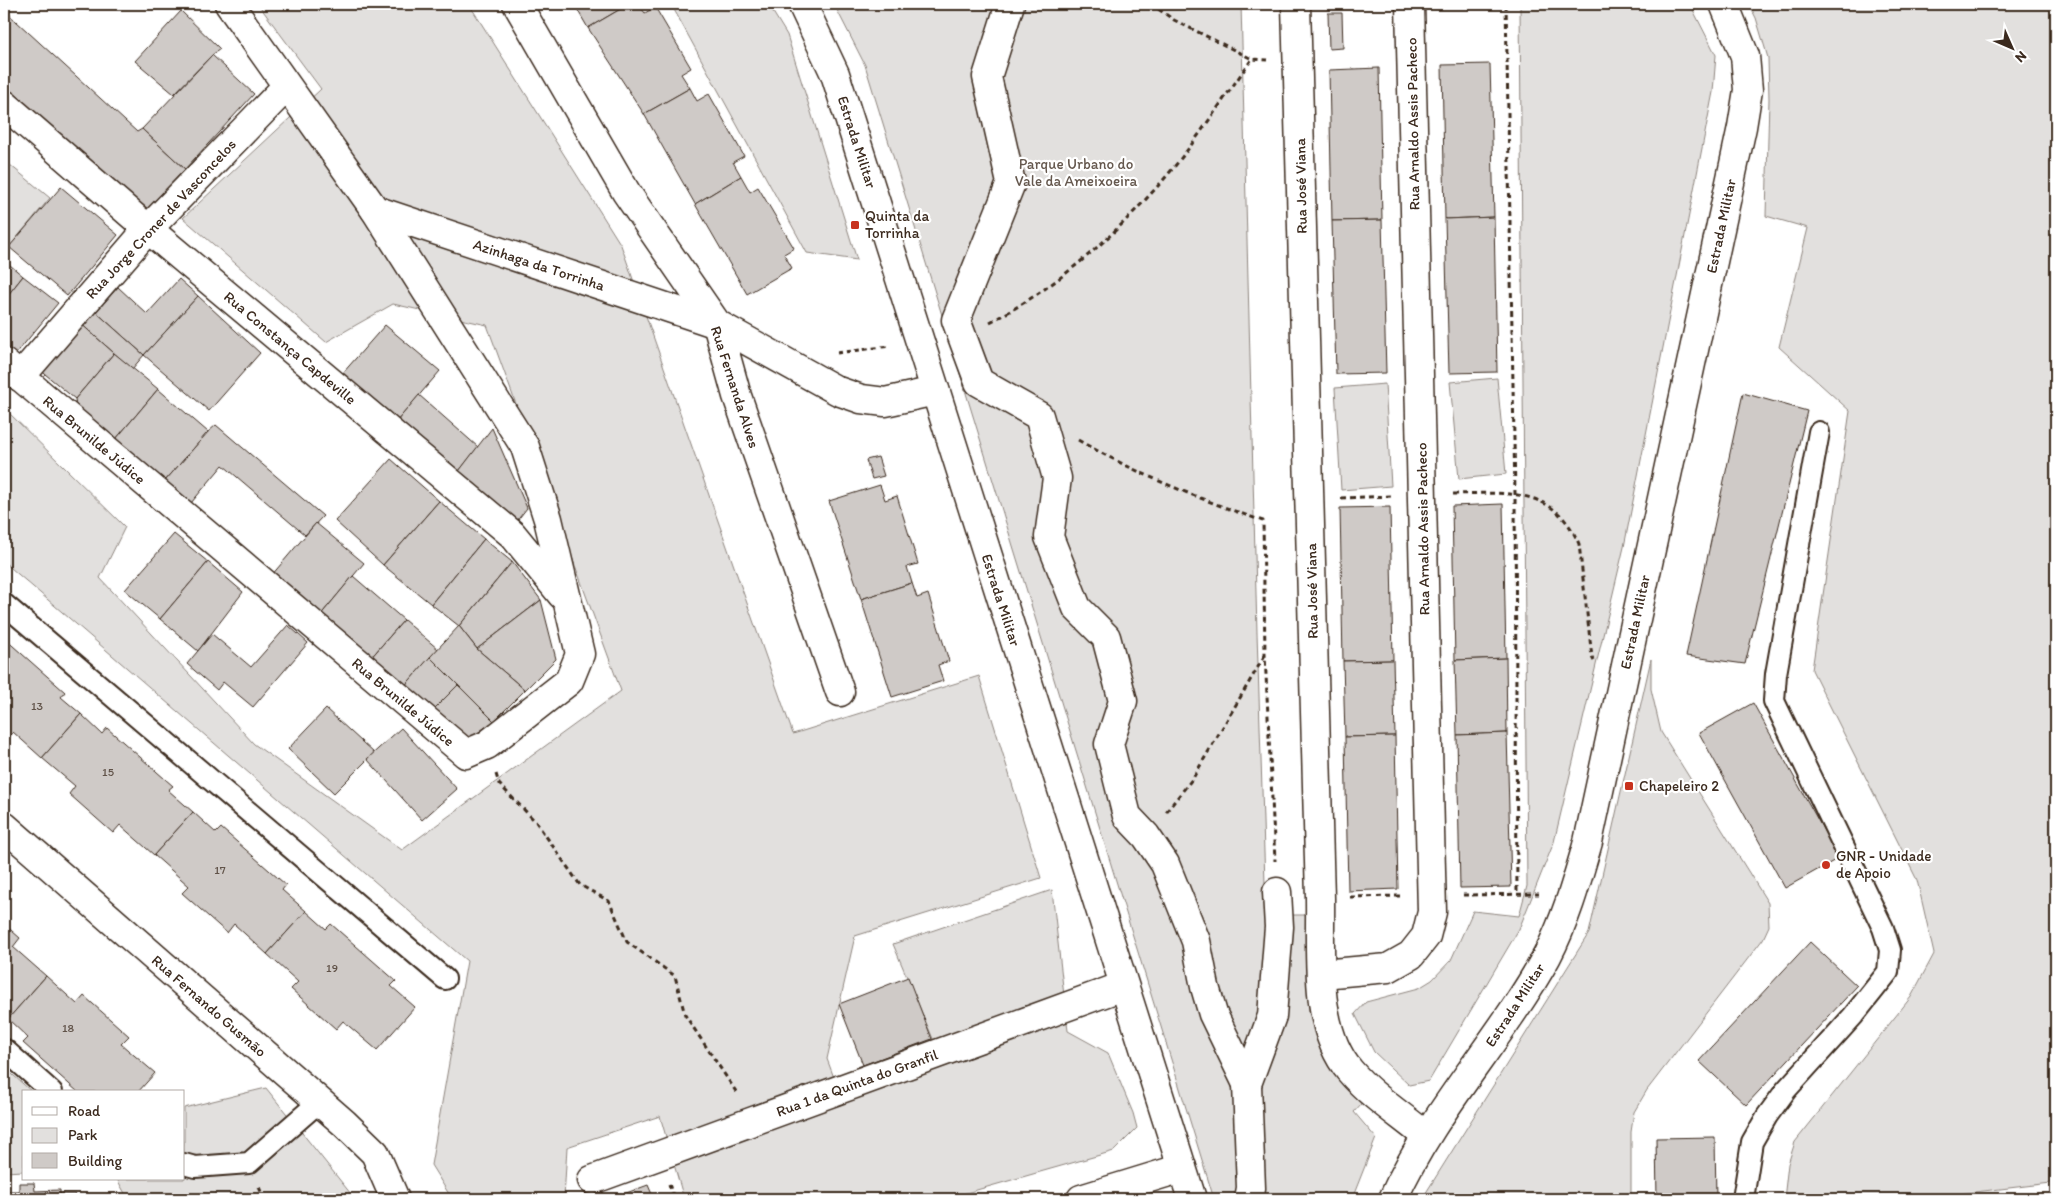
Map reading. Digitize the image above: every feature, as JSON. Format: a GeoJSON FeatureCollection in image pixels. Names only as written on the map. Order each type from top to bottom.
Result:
{"type":"FeatureCollection","features":[{"type":"Feature","properties":{"kind":"street"},"geometry":{"type":"LineString","coordinates":[[229,4],[374,210]]}},
{"type":"Feature","properties":{"kind":"street","name":"Rua Fernanda Alves"},"geometry":{"type":"LineString","coordinates":[[517,4],[626,192],[717,324],[736,396],[840,692]]}},
{"type":"Feature","properties":{"kind":"street","name":"Estrada Militar"},"geometry":{"type":"LineString","coordinates":[[802,4],[835,74],[1192,1199]]}},
{"type":"Feature","properties":{"kind":"street"},"geometry":{"type":"LineString","coordinates":[[1010,4],[987,77],[1011,183],[956,320],[979,382],[1039,416],[1057,478],[1050,537],[1077,608],[1106,636],[1123,701],[1109,744],[1127,816],[1146,836],[1165,864],[1193,931],[1213,1014],[1246,1084],[1251,1188],[1249,1199]]}},
{"type":"Feature","properties":{"kind":"street","name":"Rua José Viana"},"geometry":{"type":"LineString","coordinates":[[1296,4],[1322,974],[1325,1017],[1334,1046],[1350,1071],[1426,1136]]}},
{"type":"Feature","properties":{"kind":"street","name":"Rua Arnaldo Assis Pacheco"},"geometry":{"type":"LineString","coordinates":[[1322,974],[1388,968],[1404,960],[1411,955],[1426,936],[1432,912],[1410,4]]}},
{"type":"Feature","properties":{"kind":"street","name":"Estrada Militar"},"geometry":{"type":"LineString","coordinates":[[1393,1199],[1426,1136],[1499,1031],[1548,955],[1573,894],[1588,842],[1740,136],[1748,90],[1745,56],[1724,4]]}},
{"type":"Feature","properties":{"kind":"street","name":"Rua Jorge Croner de Vasconcelos"},"geometry":{"type":"LineString","coordinates":[[12,370],[286,87]]}},
{"type":"Feature","properties":{"kind":"street","name":"Rua Constança Capdeville"},"geometry":{"type":"LineString","coordinates":[[4,104],[148,228],[513,535],[566,600]]}},
{"type":"Feature","properties":{"kind":"street","name":"Azinhaga da Torrinha"},"geometry":{"type":"LineString","coordinates":[[374,210],[717,324],[838,391],[861,399],[885,402],[935,391]]}},
{"type":"Feature","properties":{"kind":"street","name":"Rua Brunilde Júdice"},"geometry":{"type":"LineString","coordinates":[[12,370],[447,740],[466,754],[487,745],[569,681],[580,654],[548,520],[525,447],[374,210]]}},
{"type":"Feature","properties":{"kind":"street","name":"Rua Fernando Gusmão"},"geometry":{"type":"LineString","coordinates":[[4,826],[375,1153],[395,1199]]}},
{"type":"Feature","properties":{"kind":"street"},"geometry":{"type":"LineString","coordinates":[[1246,1084],[1272,1016],[1279,927],[1277,892]]}},
{"type":"Feature","properties":{"kind":"street","name":"Rua 1 da Quinta do Granfil"},"geometry":{"type":"LineString","coordinates":[[592,1180],[1123,986]]}},
{"type":"Feature","properties":{"kind":"street"},"geometry":{"type":"LineString","coordinates":[[1081,1199],[1182,1168]]}},
{"type":"Feature","properties":{"kind":"lane"},"geometry":{"type":"LineString","coordinates":[[1743,1199],[1752,1142],[1767,1116],[1786,1090],[1853,1016],[1888,972],[1890,957],[1884,928],[1774,701],[1776,674],[1819,432]]}},
{"type":"Feature","properties":{"kind":"lane"},"geometry":{"type":"LineString","coordinates":[[4,604],[445,979]]}},
{"type":"Feature","properties":{"kind":"lane"},"geometry":{"type":"LineString","coordinates":[[4,1049],[50,1090]]}},
{"type":"Feature","properties":{"kind":"lane"},"geometry":{"type":"LineString","coordinates":[[185,1164],[195,1167],[249,1163],[319,1102]]}},
{"type":"Feature","properties":{"kind":"path"},"geometry":{"type":"LineString","coordinates":[[1151,4],[1174,20],[1252,59],[1298,62]]}},
{"type":"Feature","properties":{"kind":"path"},"geometry":{"type":"LineString","coordinates":[[1506,4],[1515,494],[1517,895]]}},
{"type":"Feature","properties":{"kind":"path"},"geometry":{"type":"LineString","coordinates":[[962,336],[1009,312],[1066,274],[1122,226],[1171,171],[1252,59]]}},
{"type":"Feature","properties":{"kind":"path"},"geometry":{"type":"LineString","coordinates":[[815,378],[829,355],[920,342]]}},
{"type":"Feature","properties":{"kind":"path"},"geometry":{"type":"LineString","coordinates":[[1039,416],[1094,449],[1150,478],[1206,502],[1263,521],[1265,654],[1277,892]]}},
{"type":"Feature","properties":{"kind":"path"},"geometry":{"type":"LineString","coordinates":[[1509,493],[1540,500],[1557,512],[1572,527],[1579,544],[1592,657],[1596,665]]}},
{"type":"Feature","properties":{"kind":"path"},"geometry":{"type":"LineString","coordinates":[[1146,836],[1193,778],[1265,654]]}},
{"type":"Feature","properties":{"kind":"path"},"geometry":{"type":"LineString","coordinates":[[487,745],[499,784],[536,822],[580,885],[609,901],[627,942],[675,976],[685,1015],[755,1120]]}},
{"type":"Feature","properties":{"kind":"green space"},"geometry":{"type":"Polygon","coordinates":[[[258,4],[469,4],[621,245],[793,734],[979,676],[1041,878],[855,936],[827,1059],[842,1099],[944,1065],[893,944],[1052,890],[1068,1031],[1108,1053],[1133,1113],[1137,1128],[1114,1151],[945,1199],[684,1199],[660,1116],[567,1147],[564,1199],[452,1199],[431,1165],[467,961],[4,562],[4,408],[125,527],[100,578],[254,744],[402,850],[621,691],[487,325],[393,304],[326,342],[183,218],[321,89],[258,4]]]}},
{"type":"Feature","properties":{"kind":"green space"},"geometry":{"type":"Polygon","coordinates":[[[671,4],[768,4],[787,35],[857,260],[807,253],[671,4]]]}},
{"type":"Feature","properties":{"kind":"green space","name":"Parque Urbano do Vale da Ameixoeira"},"geometry":{"type":"Polygon","coordinates":[[[834,4],[1241,4],[1266,915],[1309,915],[1309,1012],[1323,1053],[1361,1104],[1354,1112],[1376,1138],[1352,1199],[1214,1199],[865,65],[834,4]]]}},
{"type":"Feature","properties":{"kind":"green space"},"geometry":{"type":"Polygon","coordinates":[[[1520,4],[1690,4],[1716,55],[1713,92],[1624,547],[1554,842],[1519,929],[1429,1081],[1409,1085],[1374,1052],[1355,1014],[1366,1002],[1419,988],[1432,980],[1451,960],[1473,911],[1519,916],[1527,886],[1520,4]]]}},
{"type":"Feature","properties":{"kind":"green space"},"geometry":{"type":"Polygon","coordinates":[[[1749,4],[2056,4],[2056,1091],[2052,1091],[2051,1183],[1916,1199],[1784,1199],[1788,1164],[1795,1142],[1911,997],[1934,954],[1917,880],[1812,670],[1850,411],[1779,347],[1808,228],[1766,216],[1769,99],[1768,58],[1756,18],[1749,4]]]}},
{"type":"Feature","properties":{"kind":"green space"},"geometry":{"type":"Polygon","coordinates":[[[4,160],[50,198],[9,247],[4,242],[4,160]]]}},
{"type":"Feature","properties":{"kind":"green space"},"geometry":{"type":"Polygon","coordinates":[[[1497,378],[1506,474],[1459,479],[1450,382],[1497,378]]]}},
{"type":"Feature","properties":{"kind":"green space"},"geometry":{"type":"Polygon","coordinates":[[[1385,384],[1391,486],[1341,490],[1335,388],[1385,384]]]}},
{"type":"Feature","properties":{"kind":"green space"},"geometry":{"type":"Polygon","coordinates":[[[1651,659],[1651,689],[1661,732],[1768,903],[1769,926],[1763,939],[1647,1090],[1634,1112],[1631,1132],[1631,1199],[1422,1199],[1589,933],[1651,659]]]}},
{"type":"Feature","properties":{"kind":"green space"},"geometry":{"type":"Polygon","coordinates":[[[4,1067],[30,1090],[22,1090],[22,1171],[4,1172],[4,1067]]]}},
{"type":"Feature","properties":{"kind":"green space"},"geometry":{"type":"Polygon","coordinates":[[[266,1088],[355,1199],[128,1199],[118,1180],[185,1180],[185,1108],[266,1088]]]}},
{"type":"Feature","properties":{"kind":"building"},"geometry":{"type":"Polygon","coordinates":[[[574,4],[629,4],[588,28],[574,4]]]}},
{"type":"Feature","properties":{"kind":"building"},"geometry":{"type":"Polygon","coordinates":[[[629,4],[638,4],[645,13],[655,7],[691,68],[681,74],[690,88],[644,114],[588,28],[629,4]]]}},
{"type":"Feature","properties":{"kind":"building"},"geometry":{"type":"Polygon","coordinates":[[[4,10],[137,132],[142,129],[185,169],[144,212],[4,87],[4,10]]]}},
{"type":"Feature","properties":{"kind":"building"},"geometry":{"type":"Polygon","coordinates":[[[181,11],[220,49],[174,94],[135,61],[181,11]]]}},
{"type":"Feature","properties":{"kind":"building"},"geometry":{"type":"Polygon","coordinates":[[[1328,13],[1342,13],[1343,48],[1329,49],[1328,13]]]}},
{"type":"Feature","properties":{"kind":"building"},"geometry":{"type":"Polygon","coordinates":[[[212,55],[254,94],[185,169],[142,129],[212,55]]]}},
{"type":"Feature","properties":{"kind":"building"},"geometry":{"type":"Polygon","coordinates":[[[1490,64],[1494,217],[1445,219],[1442,65],[1490,64]]]}},
{"type":"Feature","properties":{"kind":"building"},"geometry":{"type":"Polygon","coordinates":[[[1379,68],[1382,220],[1332,221],[1329,70],[1379,68]]]}},
{"type":"Feature","properties":{"kind":"building"},"geometry":{"type":"Polygon","coordinates":[[[690,88],[697,101],[709,94],[744,156],[733,162],[741,176],[695,204],[644,114],[690,88]]]}},
{"type":"Feature","properties":{"kind":"building"},"geometry":{"type":"Polygon","coordinates":[[[741,176],[750,192],[758,187],[794,248],[784,254],[792,268],[747,294],[695,204],[741,176]]]}},
{"type":"Feature","properties":{"kind":"building"},"geometry":{"type":"Polygon","coordinates":[[[61,187],[118,235],[67,296],[9,247],[61,187]]]}},
{"type":"Feature","properties":{"kind":"building"},"geometry":{"type":"Polygon","coordinates":[[[1494,217],[1497,372],[1449,373],[1445,219],[1494,217]]]}},
{"type":"Feature","properties":{"kind":"building"},"geometry":{"type":"Polygon","coordinates":[[[1382,220],[1386,373],[1336,374],[1332,221],[1382,220]]]}},
{"type":"Feature","properties":{"kind":"building"},"geometry":{"type":"Polygon","coordinates":[[[4,260],[23,276],[4,300],[4,260]]]}},
{"type":"Feature","properties":{"kind":"building"},"geometry":{"type":"Polygon","coordinates":[[[23,276],[58,303],[15,355],[4,346],[4,300],[23,276]]]}},
{"type":"Feature","properties":{"kind":"building"},"geometry":{"type":"Polygon","coordinates":[[[179,279],[198,296],[144,355],[96,312],[118,287],[147,314],[179,279]]]}},
{"type":"Feature","properties":{"kind":"building"},"geometry":{"type":"Polygon","coordinates":[[[198,296],[260,353],[209,411],[144,355],[198,296]]]}},
{"type":"Feature","properties":{"kind":"building"},"geometry":{"type":"Polygon","coordinates":[[[96,312],[144,355],[132,369],[79,322],[96,312]]]}},
{"type":"Feature","properties":{"kind":"building"},"geometry":{"type":"Polygon","coordinates":[[[79,322],[114,353],[75,399],[39,369],[79,322]]]}},
{"type":"Feature","properties":{"kind":"building"},"geometry":{"type":"Polygon","coordinates":[[[385,325],[440,371],[397,421],[342,374],[385,325]]]}},
{"type":"Feature","properties":{"kind":"building"},"geometry":{"type":"Polygon","coordinates":[[[114,353],[158,389],[116,439],[107,440],[77,412],[75,399],[114,353]]]}},
{"type":"Feature","properties":{"kind":"building"},"geometry":{"type":"Polygon","coordinates":[[[158,389],[208,432],[165,481],[116,439],[158,389]]]}},
{"type":"Feature","properties":{"kind":"building"},"geometry":{"type":"Polygon","coordinates":[[[1743,393],[1807,411],[1745,664],[1686,656],[1743,393]]]}},
{"type":"Feature","properties":{"kind":"building"},"geometry":{"type":"Polygon","coordinates":[[[419,395],[478,447],[456,475],[397,421],[419,395]]]}},
{"type":"Feature","properties":{"kind":"building"},"geometry":{"type":"Polygon","coordinates":[[[216,425],[323,516],[305,535],[223,465],[191,503],[165,481],[216,425]]]}},
{"type":"Feature","properties":{"kind":"building"},"geometry":{"type":"Polygon","coordinates":[[[492,428],[527,508],[516,522],[456,475],[492,428]]]}},
{"type":"Feature","properties":{"kind":"building"},"geometry":{"type":"Polygon","coordinates":[[[878,457],[884,476],[872,479],[866,460],[878,457]]]}},
{"type":"Feature","properties":{"kind":"building"},"geometry":{"type":"Polygon","coordinates":[[[391,459],[439,501],[383,565],[335,521],[391,459]]]}},
{"type":"Feature","properties":{"kind":"building"},"geometry":{"type":"Polygon","coordinates":[[[880,485],[885,500],[897,496],[918,564],[907,567],[912,583],[861,599],[829,501],[880,485]]]}},
{"type":"Feature","properties":{"kind":"building"},"geometry":{"type":"Polygon","coordinates":[[[439,501],[484,539],[431,604],[383,565],[439,501]]]}},
{"type":"Feature","properties":{"kind":"building"},"geometry":{"type":"Polygon","coordinates":[[[1503,504],[1506,658],[1455,660],[1452,506],[1503,504]]]}},
{"type":"Feature","properties":{"kind":"building"},"geometry":{"type":"Polygon","coordinates":[[[1390,507],[1393,660],[1343,661],[1340,508],[1390,507]]]}},
{"type":"Feature","properties":{"kind":"building"},"geometry":{"type":"Polygon","coordinates":[[[316,523],[364,563],[319,617],[271,576],[316,523]]]}},
{"type":"Feature","properties":{"kind":"building"},"geometry":{"type":"Polygon","coordinates":[[[174,534],[208,562],[160,619],[125,590],[174,534]]]}},
{"type":"Feature","properties":{"kind":"building"},"geometry":{"type":"Polygon","coordinates":[[[484,539],[512,562],[459,626],[431,604],[484,539]]]}},
{"type":"Feature","properties":{"kind":"building"},"geometry":{"type":"Polygon","coordinates":[[[208,562],[243,592],[198,651],[160,619],[208,562]]]}},
{"type":"Feature","properties":{"kind":"building"},"geometry":{"type":"Polygon","coordinates":[[[512,562],[541,600],[477,649],[459,626],[512,562]]]}},
{"type":"Feature","properties":{"kind":"building"},"geometry":{"type":"Polygon","coordinates":[[[353,576],[404,620],[369,660],[319,617],[353,576]]]}},
{"type":"Feature","properties":{"kind":"building"},"geometry":{"type":"Polygon","coordinates":[[[912,583],[917,598],[928,594],[949,661],[938,665],[943,681],[892,697],[861,599],[912,583]]]}},
{"type":"Feature","properties":{"kind":"building"},"geometry":{"type":"Polygon","coordinates":[[[541,600],[556,659],[525,690],[477,649],[541,600]]]}},
{"type":"Feature","properties":{"kind":"building"},"geometry":{"type":"Polygon","coordinates":[[[404,620],[438,649],[403,688],[369,660],[404,620]]]}},
{"type":"Feature","properties":{"kind":"building"},"geometry":{"type":"Polygon","coordinates":[[[288,625],[308,643],[253,707],[223,682],[217,690],[187,664],[212,634],[251,667],[288,625]]]}},
{"type":"Feature","properties":{"kind":"building"},"geometry":{"type":"Polygon","coordinates":[[[459,626],[477,649],[525,690],[494,721],[430,657],[459,626]]]}},
{"type":"Feature","properties":{"kind":"building"},"geometry":{"type":"Polygon","coordinates":[[[4,638],[65,692],[61,697],[81,714],[42,758],[13,732],[6,740],[4,738],[4,638]]]}},
{"type":"Feature","properties":{"kind":"building"},"geometry":{"type":"Polygon","coordinates":[[[430,657],[458,685],[431,712],[403,688],[430,657]]]}},
{"type":"Feature","properties":{"kind":"building"},"geometry":{"type":"Polygon","coordinates":[[[1506,658],[1507,733],[1457,735],[1455,660],[1506,658]]]}},
{"type":"Feature","properties":{"kind":"building"},"geometry":{"type":"Polygon","coordinates":[[[1393,660],[1395,736],[1345,737],[1343,661],[1393,660]]]}},
{"type":"Feature","properties":{"kind":"building"},"geometry":{"type":"Polygon","coordinates":[[[458,685],[494,721],[465,742],[431,712],[458,685]]]}},
{"type":"Feature","properties":{"kind":"building"},"geometry":{"type":"Polygon","coordinates":[[[1753,703],[1839,858],[1785,888],[1699,733],[1753,703]]]}},
{"type":"Feature","properties":{"kind":"building"},"geometry":{"type":"Polygon","coordinates":[[[326,709],[374,753],[334,793],[288,749],[326,709]]]}},
{"type":"Feature","properties":{"kind":"building"},"geometry":{"type":"Polygon","coordinates":[[[81,714],[102,734],[107,728],[173,786],[168,790],[193,812],[154,855],[120,825],[113,833],[69,794],[75,786],[42,758],[81,714]]]}},
{"type":"Feature","properties":{"kind":"building"},"geometry":{"type":"Polygon","coordinates":[[[401,728],[457,789],[422,820],[367,759],[401,728]]]}},
{"type":"Feature","properties":{"kind":"building"},"geometry":{"type":"Polygon","coordinates":[[[1507,733],[1511,887],[1460,888],[1457,735],[1507,733]]]}},
{"type":"Feature","properties":{"kind":"building"},"geometry":{"type":"Polygon","coordinates":[[[1395,736],[1398,889],[1348,891],[1345,737],[1395,736]]]}},
{"type":"Feature","properties":{"kind":"building"},"geometry":{"type":"Polygon","coordinates":[[[193,812],[216,833],[221,828],[286,885],[282,890],[306,911],[267,954],[234,924],[227,933],[182,893],[189,886],[154,855],[193,812]]]}},
{"type":"Feature","properties":{"kind":"building"},"geometry":{"type":"Polygon","coordinates":[[[306,911],[326,929],[331,924],[396,981],[391,986],[415,1007],[377,1050],[343,1021],[336,1029],[291,989],[298,982],[267,954],[306,911]]]}},
{"type":"Feature","properties":{"kind":"building"},"geometry":{"type":"Polygon","coordinates":[[[4,924],[20,938],[13,947],[46,976],[8,1019],[4,1016],[4,924]]]}},
{"type":"Feature","properties":{"kind":"building"},"geometry":{"type":"Polygon","coordinates":[[[1810,942],[1857,986],[1746,1105],[1699,1061],[1810,942]]]}},
{"type":"Feature","properties":{"kind":"building"},"geometry":{"type":"Polygon","coordinates":[[[46,976],[77,1004],[84,996],[129,1036],[121,1044],[155,1073],[140,1090],[76,1090],[23,1043],[28,1038],[8,1019],[46,976]]]}},
{"type":"Feature","properties":{"kind":"building"},"geometry":{"type":"Polygon","coordinates":[[[908,977],[932,1039],[863,1065],[839,1004],[908,977]]]}},
{"type":"Feature","properties":{"kind":"building"},"geometry":{"type":"Polygon","coordinates":[[[1715,1137],[1716,1199],[1657,1199],[1656,1138],[1715,1137]]]}},
{"type":"Feature","properties":{"kind":"building"},"geometry":{"type":"Polygon","coordinates":[[[19,1183],[34,1183],[35,1191],[60,1190],[60,1194],[75,1194],[75,1199],[4,1199],[4,1191],[19,1191],[19,1183]]]}},
{"type":"Feature","properties":{"kind":"building"},"geometry":{"type":"Polygon","coordinates":[[[648,1185],[654,1199],[610,1199],[648,1185]]]}},
{"type":"Feature","properties":{"kind":"place","name":"Quinta da Torrinha"},"geometry":{"type":"Point","coordinates":[855,225]}},
{"type":"Feature","properties":{"kind":"place","name":"Chapeleiro 2"},"geometry":{"type":"Point","coordinates":[1629,786]}},
{"type":"Feature","properties":{"kind":"place","name":"GNR - Unidade de Apoio"},"geometry":{"type":"Point","coordinates":[1826,865]}}]}
